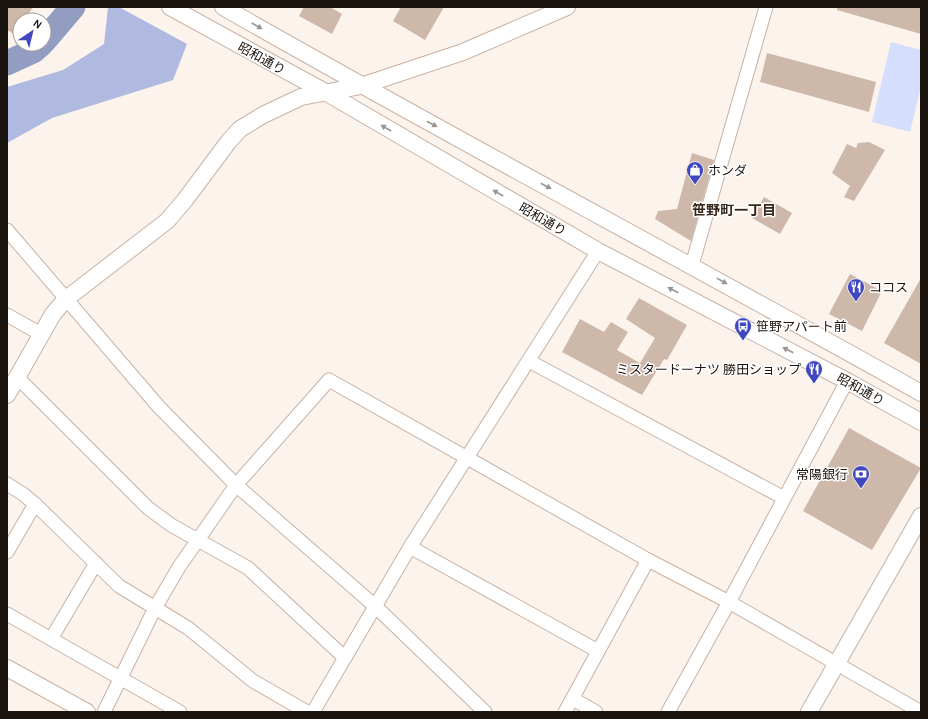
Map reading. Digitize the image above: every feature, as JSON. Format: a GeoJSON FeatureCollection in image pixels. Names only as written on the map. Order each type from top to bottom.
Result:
{"type":"FeatureCollection","features":[{"type":"Feature","properties":{"kind":"street","name":"昭和通り"},"geometry":{"type":"LineString","coordinates":[[170,7],[327,93],[598,251],[847,380],[921,422]]}},
{"type":"Feature","properties":{"kind":"street","name":"昭和通り"},"geometry":{"type":"LineString","coordinates":[[223,7],[361,86],[692,265],[921,393]]}},
{"type":"Feature","properties":{"kind":"street"},"geometry":{"type":"LineString","coordinates":[[7,395],[53,314],[66,299],[167,221],[185,200],[214,159],[240,130],[263,114],[301,97],[361,86],[462,52],[567,7]]}},
{"type":"Feature","properties":{"kind":"street"},"geometry":{"type":"LineString","coordinates":[[692,265],[766,7]]}},
{"type":"Feature","properties":{"kind":"street"},"geometry":{"type":"LineString","coordinates":[[7,230],[159,407],[236,485],[374,606],[485,712]]}},
{"type":"Feature","properties":{"kind":"street"},"geometry":{"type":"LineString","coordinates":[[313,712],[410,547],[598,251]]}},
{"type":"Feature","properties":{"kind":"street"},"geometry":{"type":"LineString","coordinates":[[7,315],[41,334]]}},
{"type":"Feature","properties":{"kind":"street"},"geometry":{"type":"LineString","coordinates":[[529,361],[784,498]]}},
{"type":"Feature","properties":{"kind":"street"},"geometry":{"type":"LineString","coordinates":[[17,377],[148,508],[171,525],[248,568],[344,657]]}},
{"type":"Feature","properties":{"kind":"street"},"geometry":{"type":"LineString","coordinates":[[104,712],[155,608],[179,567],[236,485],[329,380],[648,560],[729,602],[921,712]]}},
{"type":"Feature","properties":{"kind":"street"},"geometry":{"type":"LineString","coordinates":[[668,712],[729,602],[847,380]]}},
{"type":"Feature","properties":{"kind":"street"},"geometry":{"type":"LineString","coordinates":[[7,484],[35,504],[119,586],[188,628],[253,681],[307,712]]}},
{"type":"Feature","properties":{"kind":"street"},"geometry":{"type":"LineString","coordinates":[[7,552],[35,504]]}},
{"type":"Feature","properties":{"kind":"street"},"geometry":{"type":"LineString","coordinates":[[808,712],[921,516]]}},
{"type":"Feature","properties":{"kind":"street"},"geometry":{"type":"LineString","coordinates":[[410,547],[598,652]]}},
{"type":"Feature","properties":{"kind":"street"},"geometry":{"type":"LineString","coordinates":[[565,712],[648,560]]}},
{"type":"Feature","properties":{"kind":"street"},"geometry":{"type":"LineString","coordinates":[[51,639],[96,563]]}},
{"type":"Feature","properties":{"kind":"street"},"geometry":{"type":"LineString","coordinates":[[7,614],[180,712]]}},
{"type":"Feature","properties":{"kind":"street"},"geometry":{"type":"LineString","coordinates":[[7,668],[87,712]]}},
{"type":"Feature","properties":{"kind":"street"},"geometry":{"type":"LineString","coordinates":[[573,699],[596,712]]}},
{"type":"Feature","properties":{"kind":"shaded area"},"geometry":{"type":"Polygon","coordinates":[[[108,7],[119,7],[187,44],[173,80],[52,118],[7,143],[7,87],[63,70],[104,44],[108,7]]]}},
{"type":"Feature","properties":{"kind":"shaded area"},"geometry":{"type":"Polygon","coordinates":[[[891,42],[921,50],[921,86],[910,132],[872,122],[891,42]]]}},
{"type":"Feature","properties":{"kind":"building"},"geometry":{"type":"Polygon","coordinates":[[[7,7],[33,7],[30,12],[12,12],[12,33],[7,30],[7,7]]]}},
{"type":"Feature","properties":{"kind":"building"},"geometry":{"type":"Polygon","coordinates":[[[304,7],[330,7],[342,14],[332,34],[299,16],[304,7]]]}},
{"type":"Feature","properties":{"kind":"building"},"geometry":{"type":"Polygon","coordinates":[[[401,7],[444,7],[425,40],[393,21],[401,7]]]}},
{"type":"Feature","properties":{"kind":"building"},"geometry":{"type":"Polygon","coordinates":[[[837,7],[921,7],[921,34],[837,10],[837,7]]]}},
{"type":"Feature","properties":{"kind":"building"},"geometry":{"type":"Polygon","coordinates":[[[767,53],[876,82],[869,112],[760,82],[767,53]]]}},
{"type":"Feature","properties":{"kind":"building"},"geometry":{"type":"Polygon","coordinates":[[[869,142],[885,150],[854,201],[844,197],[850,186],[832,173],[847,144],[856,148],[858,143],[869,142]]]}},
{"type":"Feature","properties":{"kind":"building","name":"ホンダ"},"geometry":{"type":"Polygon","coordinates":[[[692,153],[714,160],[691,241],[655,219],[658,211],[677,209],[692,153]]]}},
{"type":"Feature","properties":{"kind":"building"},"geometry":{"type":"Polygon","coordinates":[[[764,197],[792,213],[780,234],[752,218],[764,197]]]}},
{"type":"Feature","properties":{"kind":"building","name":"ココス"},"geometry":{"type":"Polygon","coordinates":[[[850,274],[882,291],[862,331],[829,314],[850,274]]]}},
{"type":"Feature","properties":{"kind":"building"},"geometry":{"type":"Polygon","coordinates":[[[921,278],[921,364],[884,343],[921,278]]]}},
{"type":"Feature","properties":{"kind":"building"},"geometry":{"type":"Polygon","coordinates":[[[639,298],[687,325],[667,360],[664,359],[642,395],[562,352],[580,319],[604,332],[611,322],[628,332],[617,350],[640,363],[655,338],[626,319],[639,298]]]}},
{"type":"Feature","properties":{"kind":"building","name":"常陽銀行"},"geometry":{"type":"Polygon","coordinates":[[[849,428],[921,468],[872,550],[803,511],[849,428]]]}},
{"type":"Feature","properties":{"kind":"waterway"},"geometry":{"type":"LineString","coordinates":[[52,32],[73,7]]}},
{"type":"Feature","properties":{"kind":"waterway"},"geometry":{"type":"LineString","coordinates":[[7,63],[31,52]]}},
{"type":"Feature","properties":{"kind":"place","name":"ホンダ"},"geometry":{"type":"Point","coordinates":[695,185]}},
{"type":"Feature","properties":{"kind":"place","name":"ココス"},"geometry":{"type":"Point","coordinates":[856,302]}},
{"type":"Feature","properties":{"kind":"place","name":"笹野アパート前"},"geometry":{"type":"Point","coordinates":[743,341]}},
{"type":"Feature","properties":{"kind":"place","name":"ミスタードーナツ 勝田ショップ"},"geometry":{"type":"Point","coordinates":[814,384]}},
{"type":"Feature","properties":{"kind":"place","name":"常陽銀行"},"geometry":{"type":"Point","coordinates":[861,489]}},
{"type":"Feature","properties":{"kind":"district","name":"笹野町一丁目"},"geometry":{"type":"Point","coordinates":[734,210]}}]}
